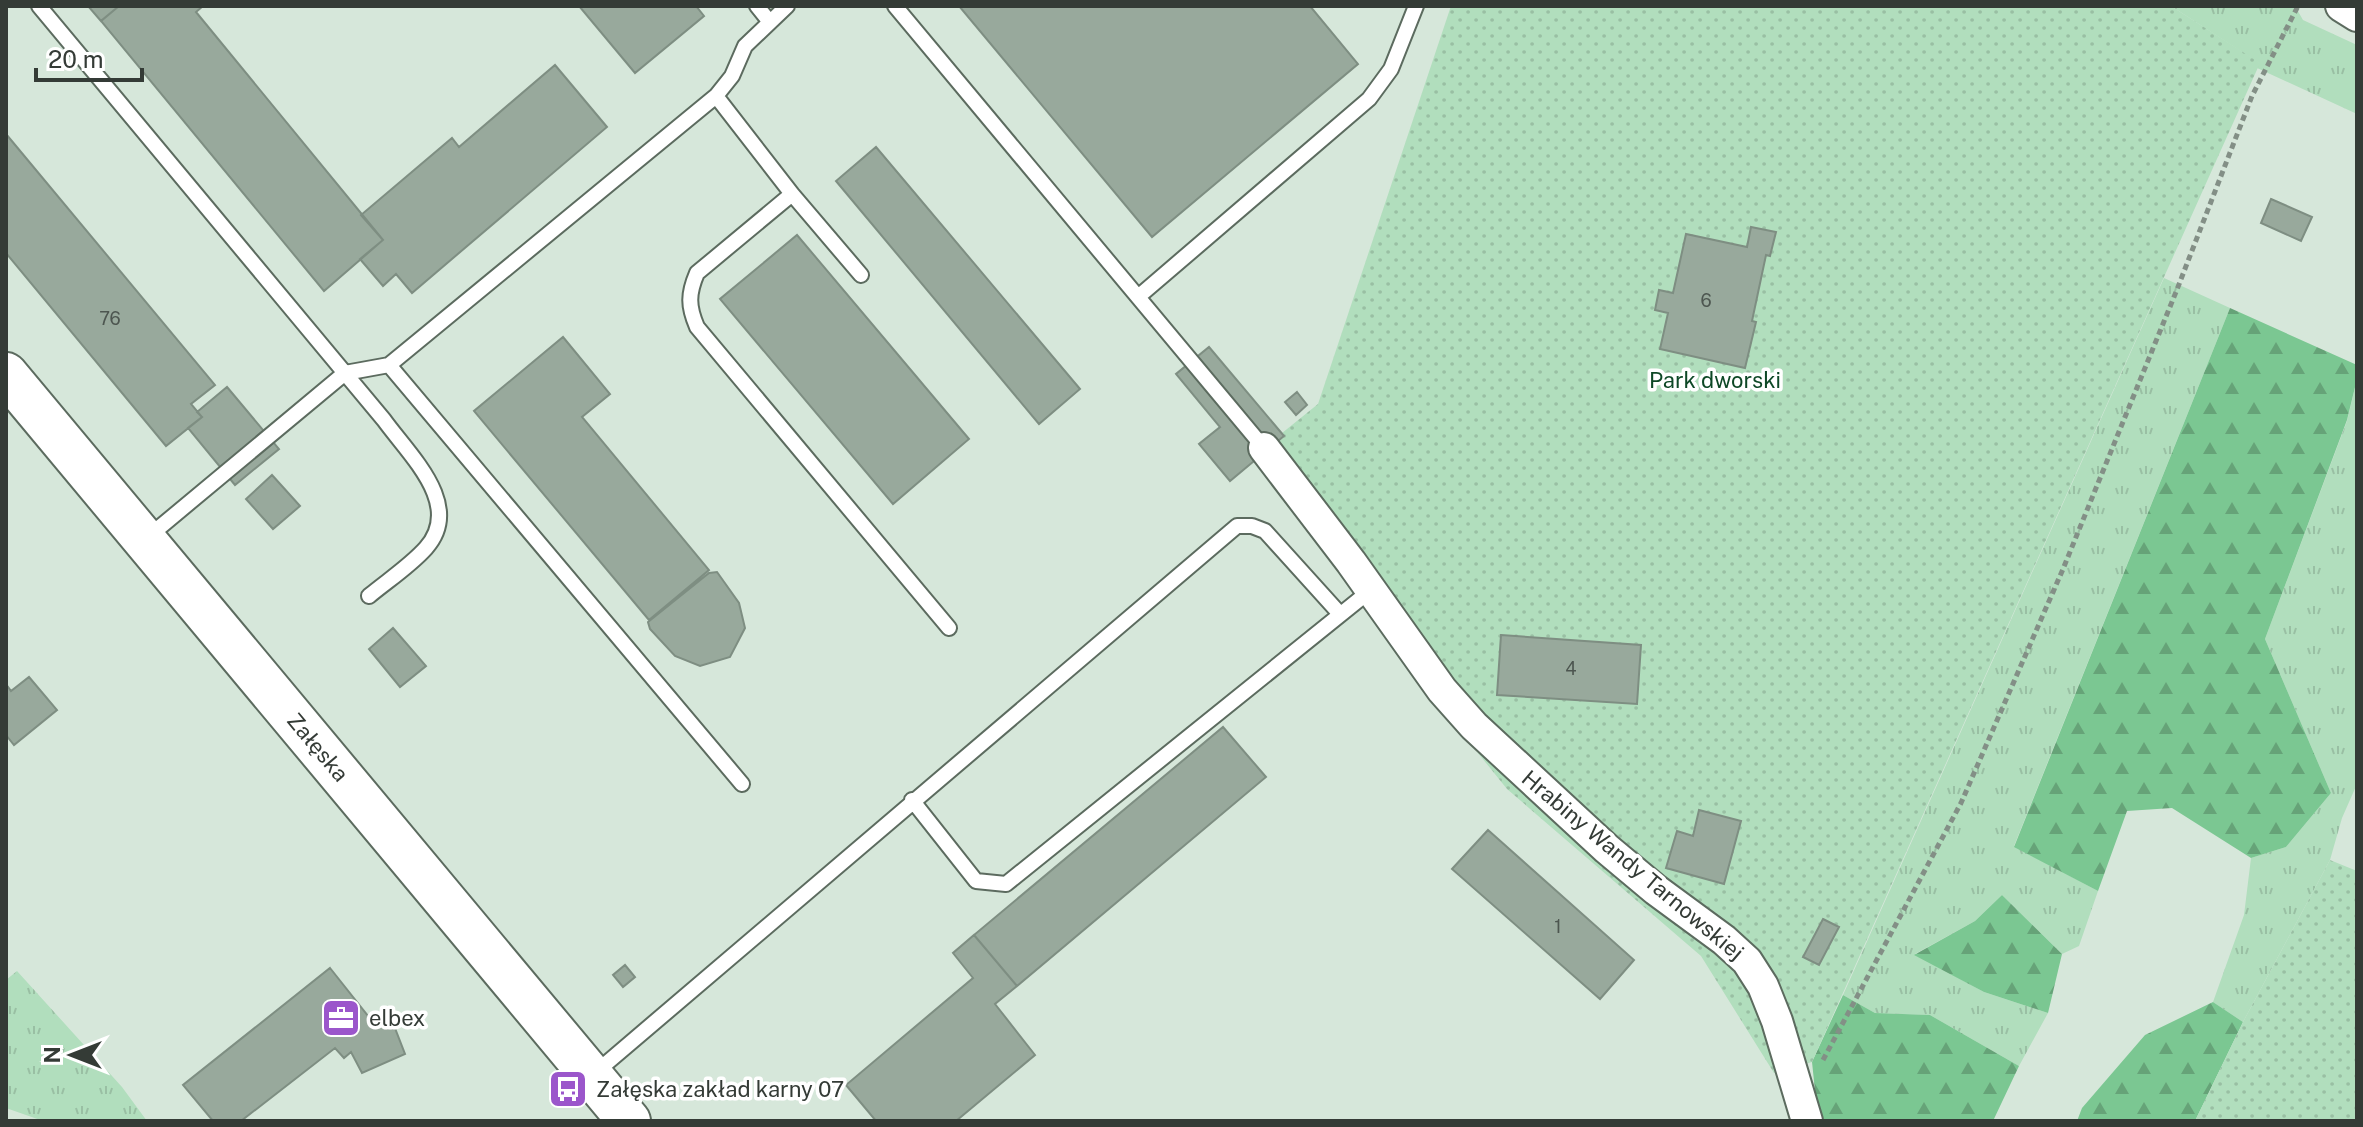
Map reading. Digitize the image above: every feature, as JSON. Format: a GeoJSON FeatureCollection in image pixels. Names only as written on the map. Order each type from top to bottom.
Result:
{"type":"FeatureCollection","features":[{"type":"Feature","properties":{"kind":"street"},"geometry":{"type":"LineString","coordinates":[[2341,6],[2357,16]]}},
{"type":"Feature","properties":{"kind":"street","name":"Załęska"},"geometry":{"type":"LineString","coordinates":[[6,374],[629,1121]]}},
{"type":"Feature","properties":{"kind":"street","name":"Hrabiny Wandy Tarnowskiej"},"geometry":{"type":"LineString","coordinates":[[1264,448],[1442,690],[1474,726],[1607,849],[1747,961],[1763,986],[1804,1110]]}},
{"type":"Feature","properties":{"kind":"lane"},"geometry":{"type":"LineString","coordinates":[[39,6],[384,420],[431,485],[440,504],[442,519],[437,533],[426,548],[369,596]]}},
{"type":"Feature","properties":{"kind":"lane"},"geometry":{"type":"LineString","coordinates":[[757,6],[769,21]]}},
{"type":"Feature","properties":{"kind":"lane"},"geometry":{"type":"LineString","coordinates":[[145,540],[345,373],[389,365],[716,96],[732,76],[745,46],[787,6]]}},
{"type":"Feature","properties":{"kind":"lane"},"geometry":{"type":"LineString","coordinates":[[895,6],[1264,448]]}},
{"type":"Feature","properties":{"kind":"lane"},"geometry":{"type":"LineString","coordinates":[[1138,297],[1369,99],[1391,69],[1416,6]]}},
{"type":"Feature","properties":{"kind":"lane"},"geometry":{"type":"LineString","coordinates":[[716,96],[792,194],[861,275]]}},
{"type":"Feature","properties":{"kind":"lane"},"geometry":{"type":"LineString","coordinates":[[792,194],[697,273],[689,291],[689,309],[697,327],[949,628]]}},
{"type":"Feature","properties":{"kind":"lane"},"geometry":{"type":"LineString","coordinates":[[389,365],[742,784]]}},
{"type":"Feature","properties":{"kind":"lane"},"geometry":{"type":"LineString","coordinates":[[591,1075],[1237,526],[1252,526],[1265,531],[1340,614]]}},
{"type":"Feature","properties":{"kind":"lane"},"geometry":{"type":"LineString","coordinates":[[912,800],[976,881],[1006,884],[1371,590]]}},
{"type":"Feature","properties":{"kind":"path"},"geometry":{"type":"LineString","coordinates":[[1804,1110],[1961,803],[2063,569],[2252,96],[2298,6]]}},
{"type":"Feature","properties":{"kind":"green space","name":"Park dworski"},"geometry":{"type":"Polygon","coordinates":[[[1451,6],[2171,6],[2260,63],[1812,1062],[1774,1073],[1701,956],[1507,789],[1403,660],[1256,454],[1318,404],[1451,6]]]}},
{"type":"Feature","properties":{"kind":"green space"},"geometry":{"type":"Polygon","coordinates":[[[2171,6],[2295,6],[2303,20],[2357,45],[2357,114],[2257,68],[2259,63],[2171,6]]]}},
{"type":"Feature","properties":{"kind":"green space"},"geometry":{"type":"Polygon","coordinates":[[[2164,278],[2230,308],[2014,846],[2098,891],[2079,946],[2062,954],[2002,895],[1975,921],[1915,954],[1984,992],[2048,1013],[2019,1066],[1930,1015],[1875,1013],[1843,995],[2164,278]]]}},
{"type":"Feature","properties":{"kind":"green space"},"geometry":{"type":"Polygon","coordinates":[[[2230,308],[2357,365],[2357,379],[2347,420],[2265,639],[2331,793],[2286,847],[2251,858],[2172,808],[2127,811],[2098,891],[2014,847],[2230,308]]]}},
{"type":"Feature","properties":{"kind":"green space"},"geometry":{"type":"Polygon","coordinates":[[[2357,379],[2357,784],[2342,818],[2330,860],[2243,1022],[2213,1002],[2244,915],[2251,858],[2286,847],[2331,793],[2265,639],[2347,421],[2357,379]]]}},
{"type":"Feature","properties":{"kind":"green space"},"geometry":{"type":"Polygon","coordinates":[[[2330,860],[2357,871],[2356,1121],[2195,1121],[2243,1022],[2330,860]]]}},
{"type":"Feature","properties":{"kind":"green space"},"geometry":{"type":"Polygon","coordinates":[[[2002,895],[2062,954],[2048,1013],[1984,992],[1914,955],[1975,921],[2002,895]]]}},
{"type":"Feature","properties":{"kind":"green space"},"geometry":{"type":"Polygon","coordinates":[[[17,971],[122,1087],[147,1121],[43,1121],[6,1108],[6,980],[17,971]]]}},
{"type":"Feature","properties":{"kind":"green space"},"geometry":{"type":"Polygon","coordinates":[[[1843,995],[1875,1013],[1930,1015],[2019,1066],[1993,1121],[1823,1121],[1816,1100],[1812,1062],[1843,995]]]}},
{"type":"Feature","properties":{"kind":"green space"},"geometry":{"type":"Polygon","coordinates":[[[2213,1002],[2243,1022],[2195,1121],[2077,1121],[2082,1108],[2145,1035],[2213,1002]]]}},
{"type":"Feature","properties":{"kind":"building"},"geometry":{"type":"Polygon","coordinates":[[[88,6],[119,6],[101,21],[88,6]]]}},
{"type":"Feature","properties":{"kind":"building"},"geometry":{"type":"Polygon","coordinates":[[[119,6],[203,6],[196,12],[383,240],[324,291],[101,21],[119,6]]]}},
{"type":"Feature","properties":{"kind":"building"},"geometry":{"type":"Polygon","coordinates":[[[579,6],[696,6],[704,16],[635,73],[579,6]]]}},
{"type":"Feature","properties":{"kind":"building"},"geometry":{"type":"Polygon","coordinates":[[[959,6],[1310,6],[1358,64],[1152,237],[959,6]]]}},
{"type":"Feature","properties":{"kind":"building"},"geometry":{"type":"Polygon","coordinates":[[[555,65],[607,127],[412,293],[396,274],[383,286],[360,259],[383,240],[361,215],[452,138],[459,147],[555,65]]]}},
{"type":"Feature","properties":{"kind":"building"},"geometry":{"type":"Polygon","coordinates":[[[6,134],[215,385],[191,404],[202,417],[166,446],[6,253],[6,134]]]}},
{"type":"Feature","properties":{"kind":"building"},"geometry":{"type":"Polygon","coordinates":[[[876,147],[1080,389],[1039,424],[836,181],[876,147]]]}},
{"type":"Feature","properties":{"kind":"building"},"geometry":{"type":"Polygon","coordinates":[[[2271,199],[2312,217],[2301,241],[2261,223],[2271,199]]]}},
{"type":"Feature","properties":{"kind":"building"},"geometry":{"type":"Polygon","coordinates":[[[1751,227],[1776,232],[1770,256],[1766,255],[1752,321],[1756,322],[1745,368],[1660,349],[1668,313],[1655,310],[1659,290],[1673,293],[1686,234],[1747,247],[1751,227]]]}},
{"type":"Feature","properties":{"kind":"building"},"geometry":{"type":"Polygon","coordinates":[[[797,235],[969,439],[893,504],[720,299],[797,235]]]}},
{"type":"Feature","properties":{"kind":"building"},"geometry":{"type":"Polygon","coordinates":[[[563,337],[610,394],[582,417],[709,570],[649,620],[474,411],[563,337]]]}},
{"type":"Feature","properties":{"kind":"building"},"geometry":{"type":"Polygon","coordinates":[[[1209,347],[1284,436],[1230,481],[1199,444],[1220,427],[1176,374],[1209,347]]]}},
{"type":"Feature","properties":{"kind":"building"},"geometry":{"type":"Polygon","coordinates":[[[227,387],[279,449],[235,485],[188,428],[202,417],[197,412],[227,387]]]}},
{"type":"Feature","properties":{"kind":"building"},"geometry":{"type":"Polygon","coordinates":[[[1297,392],[1307,405],[1296,415],[1285,402],[1297,392]]]}},
{"type":"Feature","properties":{"kind":"building"},"geometry":{"type":"Polygon","coordinates":[[[272,475],[300,506],[273,529],[246,499],[272,475]]]}},
{"type":"Feature","properties":{"kind":"building"},"geometry":{"type":"Polygon","coordinates":[[[717,572],[739,603],[745,628],[730,657],[700,666],[675,656],[650,629],[648,622],[709,573],[717,572]]]}},
{"type":"Feature","properties":{"kind":"building"},"geometry":{"type":"Polygon","coordinates":[[[393,628],[426,666],[400,687],[369,649],[393,628]]]}},
{"type":"Feature","properties":{"kind":"building"},"geometry":{"type":"Polygon","coordinates":[[[1501,635],[1641,645],[1637,704],[1497,695],[1501,635]]]}},
{"type":"Feature","properties":{"kind":"building"},"geometry":{"type":"Polygon","coordinates":[[[29,677],[57,710],[14,745],[6,735],[6,684],[11,691],[29,677]]]}},
{"type":"Feature","properties":{"kind":"building"},"geometry":{"type":"Polygon","coordinates":[[[1223,727],[1266,777],[1017,986],[974,935],[1223,727]]]}},
{"type":"Feature","properties":{"kind":"building"},"geometry":{"type":"Polygon","coordinates":[[[1699,810],[1741,821],[1724,884],[1666,868],[1677,831],[1693,836],[1699,810]]]}},
{"type":"Feature","properties":{"kind":"building"},"geometry":{"type":"Polygon","coordinates":[[[1488,830],[1634,960],[1600,999],[1452,869],[1488,830]]]}},
{"type":"Feature","properties":{"kind":"building"},"geometry":{"type":"Polygon","coordinates":[[[1823,919],[1839,927],[1819,965],[1803,957],[1823,919]]]}},
{"type":"Feature","properties":{"kind":"building"},"geometry":{"type":"Polygon","coordinates":[[[974,935],[1017,986],[995,1004],[1035,1055],[956,1121],[876,1121],[846,1085],[973,978],[953,953],[974,935]]]}},
{"type":"Feature","properties":{"kind":"building"},"geometry":{"type":"Polygon","coordinates":[[[625,965],[635,977],[623,987],[613,975],[625,965]]]}},
{"type":"Feature","properties":{"kind":"building"},"geometry":{"type":"Polygon","coordinates":[[[330,968],[376,1026],[391,1018],[405,1054],[362,1073],[351,1052],[344,1058],[335,1048],[241,1121],[213,1121],[183,1085],[330,968]]]}},
{"type":"Feature","properties":{"kind":"place","name":"elbex"},"geometry":{"type":"Point","coordinates":[341,1018]}},
{"type":"Feature","properties":{"kind":"place","name":"Załęska zakład karny 07"},"geometry":{"type":"Point","coordinates":[568,1089]}}]}
